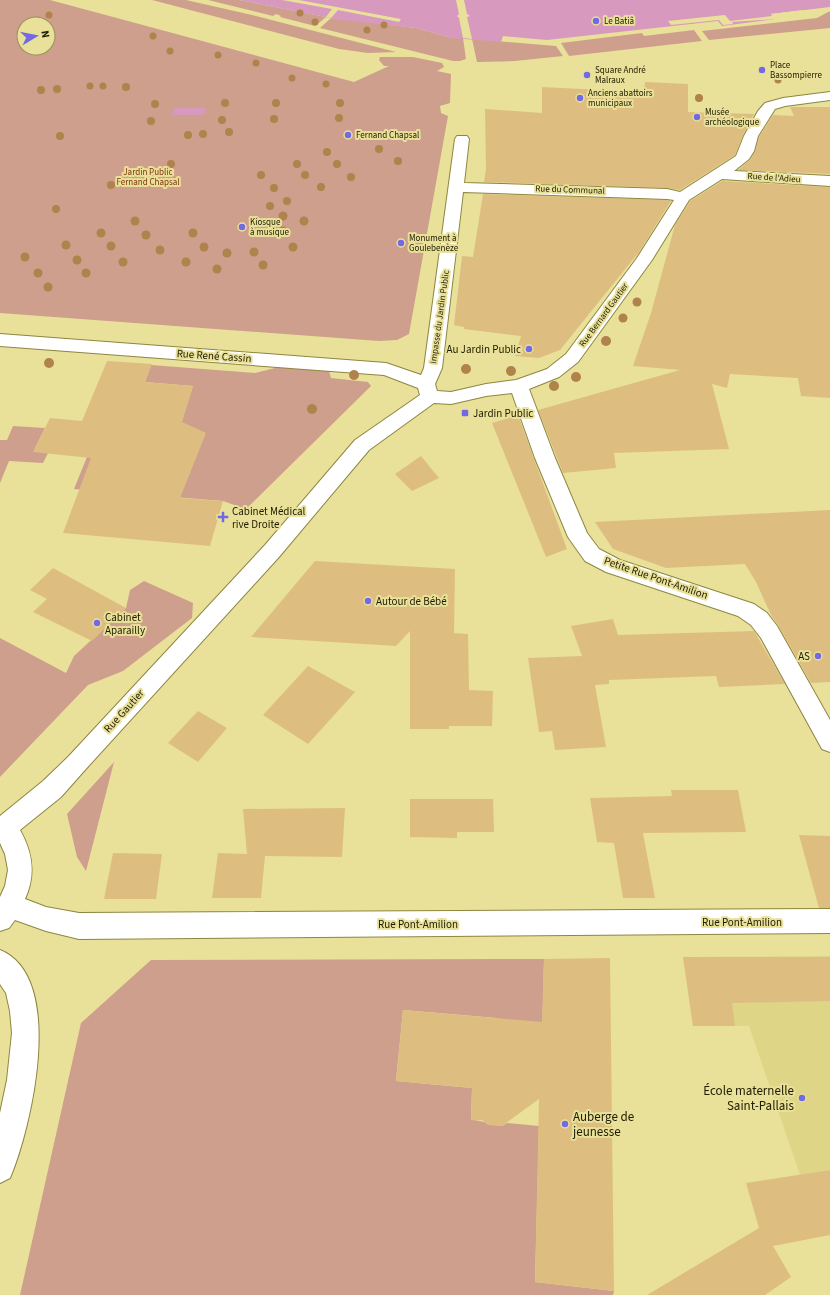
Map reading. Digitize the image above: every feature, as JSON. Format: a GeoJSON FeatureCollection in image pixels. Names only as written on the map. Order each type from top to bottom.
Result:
{"type":"FeatureCollection","features":[{"type":"Feature","properties":{"kind":"street","name":"Rue Bernard Gautier"},"geometry":{"type":"LineString","coordinates":[[428,391],[451,398],[486,390],[519,386],[553,373],[572,358],[644,260],[683,197],[742,159],[747,151],[751,136],[764,111],[770,106],[783,102],[830,96]]}},
{"type":"Feature","properties":{"kind":"street","name":"Impasse du Jardin Public"},"geometry":{"type":"LineString","coordinates":[[428,391],[433,368],[462,139]]}},
{"type":"Feature","properties":{"kind":"street","name":"Rue de l'Adieu"},"geometry":{"type":"LineString","coordinates":[[717,174],[830,181]]}},
{"type":"Feature","properties":{"kind":"street","name":"Rue du Communal"},"geometry":{"type":"LineString","coordinates":[[457,187],[652,193],[683,197]]}},
{"type":"Feature","properties":{"kind":"street","name":"Rue René Cassin"},"geometry":{"type":"LineString","coordinates":[[0,340],[386,369],[428,391]]}},
{"type":"Feature","properties":{"kind":"street","name":"Petite Rue Pont-Amilion"},"geometry":{"type":"LineString","coordinates":[[519,386],[560,497],[578,537],[592,555],[613,566],[746,610],[759,620],[769,632],[830,742]]}},
{"type":"Feature","properties":{"kind":"street","name":"Rue Gautier"},"geometry":{"type":"LineString","coordinates":[[2,828],[52,789],[76,764],[272,551],[362,445],[428,391]]}},
{"type":"Feature","properties":{"kind":"street"},"geometry":{"type":"LineString","coordinates":[[2,828],[15,844],[20,863],[18,885],[5,913]]}},
{"type":"Feature","properties":{"kind":"street","name":"Rue Pont-Amilion"},"geometry":{"type":"LineString","coordinates":[[5,913],[79,926],[830,921]]}},
{"type":"Feature","properties":{"kind":"street"},"geometry":{"type":"LineString","coordinates":[[0,963],[18,989],[25,1014],[25,1043],[14,1116],[0,1168]]}},
{"type":"Feature","properties":{"kind":"shaded area"},"geometry":{"type":"Polygon","coordinates":[[[239,0],[830,0],[830,7],[771,14],[775,19],[722,26],[718,21],[547,40],[503,36],[501,42],[452,38],[416,28],[341,20],[239,0]]]}},
{"type":"Feature","properties":{"kind":"shaded area"},"geometry":{"type":"Polygon","coordinates":[[[174,108],[206,108],[204,115],[172,115],[174,108]]]}},
{"type":"Feature","properties":{"kind":"shaded area","name":"École maternelle Saint-Pallais"},"geometry":{"type":"Polygon","coordinates":[[[830,956],[830,1170],[800,1175],[749,1026],[693,1026],[683,957],[830,956]]]}},
{"type":"Feature","properties":{"kind":"green space","name":"Jardin Public Fernand Chapsal"},"geometry":{"type":"Polygon","coordinates":[[[0,0],[50,0],[354,82],[389,66],[384,66],[379,60],[380,57],[413,57],[442,63],[444,67],[437,71],[451,74],[450,103],[440,106],[441,113],[448,116],[409,334],[397,340],[379,341],[0,313],[0,0]]]}},
{"type":"Feature","properties":{"kind":"green space"},"geometry":{"type":"Polygon","coordinates":[[[152,0],[186,0],[252,15],[396,52],[368,53],[339,49],[152,0]]]}},
{"type":"Feature","properties":{"kind":"green space"},"geometry":{"type":"Polygon","coordinates":[[[208,0],[239,0],[326,17],[315,26],[280,17],[281,16],[276,14],[273,16],[208,0]]]}},
{"type":"Feature","properties":{"kind":"green space"},"geometry":{"type":"Polygon","coordinates":[[[830,11],[830,28],[709,40],[702,31],[817,18],[830,11]]]}},
{"type":"Feature","properties":{"kind":"green space"},"geometry":{"type":"Polygon","coordinates":[[[331,18],[416,28],[452,38],[463,38],[466,59],[453,61],[320,28],[331,18]]]}},
{"type":"Feature","properties":{"kind":"green space"},"geometry":{"type":"Polygon","coordinates":[[[694,30],[702,41],[569,56],[561,43],[642,33],[644,36],[694,30]]]}},
{"type":"Feature","properties":{"kind":"green space"},"geometry":{"type":"Polygon","coordinates":[[[472,39],[556,46],[563,56],[515,61],[477,62],[472,39]]]}},
{"type":"Feature","properties":{"kind":"green space"},"geometry":{"type":"Polygon","coordinates":[[[151,365],[255,373],[287,365],[329,371],[331,378],[368,382],[371,386],[246,509],[223,501],[74,489],[87,457],[179,430],[193,386],[145,382],[151,365]]]}},
{"type":"Feature","properties":{"kind":"green space"},"geometry":{"type":"Polygon","coordinates":[[[13,426],[45,428],[35,448],[48,453],[43,463],[9,461],[0,483],[0,440],[7,440],[13,426]]]}},
{"type":"Feature","properties":{"kind":"green space"},"geometry":{"type":"Polygon","coordinates":[[[144,581],[193,603],[192,618],[123,671],[88,685],[0,777],[0,638],[66,673],[74,656],[126,608],[130,590],[144,581]]]}},
{"type":"Feature","properties":{"kind":"green space"},"geometry":{"type":"Polygon","coordinates":[[[114,762],[86,871],[77,857],[67,814],[114,762]]]}},
{"type":"Feature","properties":{"kind":"green space"},"geometry":{"type":"Polygon","coordinates":[[[544,959],[542,1042],[497,1018],[403,1010],[396,1081],[472,1088],[471,1120],[502,1126],[507,1123],[539,1126],[535,1282],[614,1291],[613,1295],[20,1295],[81,1023],[151,960],[544,959]]]}},
{"type":"Feature","properties":{"kind":"pier"},"geometry":{"type":"Polygon","coordinates":[[[282,0],[299,0],[401,19],[399,22],[338,10],[331,18],[326,17],[332,9],[282,0]]]}},
{"type":"Feature","properties":{"kind":"pier"},"geometry":{"type":"Polygon","coordinates":[[[456,0],[464,0],[467,14],[470,16],[467,17],[472,39],[463,38],[459,18],[457,16],[459,14],[456,0]]]}},
{"type":"Feature","properties":{"kind":"pier"},"geometry":{"type":"Polygon","coordinates":[[[803,10],[805,12],[774,15],[777,19],[732,22],[733,24],[723,25],[719,20],[671,25],[668,21],[725,15],[730,21],[772,16],[771,14],[803,10]]]}},
{"type":"Feature","properties":{"kind":"building"},"geometry":{"type":"Polygon","coordinates":[[[645,82],[688,84],[688,112],[754,114],[735,155],[680,190],[667,188],[484,182],[486,169],[485,109],[542,113],[542,87],[644,92],[645,82]]]}},
{"type":"Feature","properties":{"kind":"building"},"geometry":{"type":"Polygon","coordinates":[[[790,107],[830,107],[830,174],[738,170],[750,160],[755,151],[759,137],[773,115],[794,116],[790,107]]]}},
{"type":"Feature","properties":{"kind":"building"},"geometry":{"type":"Polygon","coordinates":[[[722,181],[830,187],[830,398],[801,396],[798,378],[730,374],[727,388],[712,384],[729,449],[614,453],[616,468],[563,473],[538,410],[680,370],[633,366],[651,313],[675,225],[690,201],[722,181]]]}},
{"type":"Feature","properties":{"kind":"building"},"geometry":{"type":"Polygon","coordinates":[[[483,194],[671,201],[639,252],[560,350],[539,358],[515,356],[521,336],[464,329],[464,327],[454,325],[462,256],[473,257],[483,194]]]}},
{"type":"Feature","properties":{"kind":"building"},"geometry":{"type":"Polygon","coordinates":[[[107,361],[152,364],[145,382],[193,386],[182,422],[206,433],[180,498],[223,501],[210,546],[63,533],[91,458],[33,452],[50,418],[82,421],[107,361]]]}},
{"type":"Feature","properties":{"kind":"building"},"geometry":{"type":"Polygon","coordinates":[[[518,415],[567,549],[546,557],[492,423],[518,415]]]}},
{"type":"Feature","properties":{"kind":"building"},"geometry":{"type":"Polygon","coordinates":[[[421,456],[439,478],[412,491],[395,474],[421,456]]]}},
{"type":"Feature","properties":{"kind":"building"},"geometry":{"type":"Polygon","coordinates":[[[830,510],[830,682],[811,683],[771,615],[756,582],[745,564],[666,568],[613,549],[595,522],[830,510]]]}},
{"type":"Feature","properties":{"kind":"building","name":"Autour de Bébé"},"geometry":{"type":"Polygon","coordinates":[[[315,561],[455,569],[454,633],[468,634],[469,690],[493,691],[492,726],[449,726],[449,729],[410,729],[410,631],[396,646],[251,637],[315,561]]]}},
{"type":"Feature","properties":{"kind":"building"},"geometry":{"type":"Polygon","coordinates":[[[53,568],[126,608],[92,641],[33,612],[47,599],[30,590],[53,568]]]}},
{"type":"Feature","properties":{"kind":"building"},"geometry":{"type":"Polygon","coordinates":[[[613,619],[618,635],[754,631],[785,684],[719,687],[716,676],[609,680],[609,684],[595,685],[606,747],[555,750],[552,731],[539,732],[528,658],[582,656],[571,626],[613,619]]]}},
{"type":"Feature","properties":{"kind":"building"},"geometry":{"type":"Polygon","coordinates":[[[308,666],[355,692],[308,744],[263,715],[308,666]]]}},
{"type":"Feature","properties":{"kind":"building"},"geometry":{"type":"Polygon","coordinates":[[[198,711],[227,728],[198,762],[168,743],[198,711]]]}},
{"type":"Feature","properties":{"kind":"building"},"geometry":{"type":"Polygon","coordinates":[[[671,790],[738,790],[746,832],[643,833],[655,898],[623,898],[614,843],[597,842],[590,798],[672,796],[671,790]]]}},
{"type":"Feature","properties":{"kind":"building"},"geometry":{"type":"Polygon","coordinates":[[[410,799],[493,799],[494,832],[457,832],[457,838],[410,837],[410,799]]]}},
{"type":"Feature","properties":{"kind":"building"},"geometry":{"type":"Polygon","coordinates":[[[345,808],[342,857],[265,856],[261,898],[212,898],[218,853],[247,854],[243,809],[345,808]]]}},
{"type":"Feature","properties":{"kind":"building"},"geometry":{"type":"Polygon","coordinates":[[[799,835],[830,836],[830,908],[819,908],[799,835]]]}},
{"type":"Feature","properties":{"kind":"building"},"geometry":{"type":"Polygon","coordinates":[[[113,853],[162,854],[156,899],[104,899],[113,853]]]}},
{"type":"Feature","properties":{"kind":"building"},"geometry":{"type":"Polygon","coordinates":[[[683,957],[830,957],[830,1001],[732,1003],[735,1026],[693,1026],[683,957]]]}},
{"type":"Feature","properties":{"kind":"building","name":"Auberge de jeunesse"},"geometry":{"type":"Polygon","coordinates":[[[610,958],[614,1291],[535,1282],[539,1099],[502,1126],[488,1125],[482,1120],[471,1120],[472,1088],[396,1081],[403,1010],[542,1022],[544,959],[610,958]]]}},
{"type":"Feature","properties":{"kind":"building"},"geometry":{"type":"Polygon","coordinates":[[[830,1170],[830,1235],[773,1246],[791,1277],[765,1295],[647,1295],[759,1228],[746,1183],[830,1170]]]}},
{"type":"Feature","properties":{"kind":"place","name":"Le Batiâ"},"geometry":{"type":"Point","coordinates":[596,21]}},
{"type":"Feature","properties":{"kind":"place","name":"Place Bassompierre"},"geometry":{"type":"Point","coordinates":[762,70]}},
{"type":"Feature","properties":{"kind":"place","name":"Square André Malraux"},"geometry":{"type":"Point","coordinates":[587,75]}},
{"type":"Feature","properties":{"kind":"place","name":"Anciens abattoirs municipaux"},"geometry":{"type":"Point","coordinates":[580,98]}},
{"type":"Feature","properties":{"kind":"place","name":"Musée archéologique"},"geometry":{"type":"Point","coordinates":[697,117]}},
{"type":"Feature","properties":{"kind":"place","name":"Fernand Chapsal"},"geometry":{"type":"Point","coordinates":[348,135]}},
{"type":"Feature","properties":{"kind":"place","name":"Kiosque à musique"},"geometry":{"type":"Point","coordinates":[242,227]}},
{"type":"Feature","properties":{"kind":"place","name":"Monument à Goulebenèze"},"geometry":{"type":"Point","coordinates":[401,243]}},
{"type":"Feature","properties":{"kind":"place","name":"Au Jardin Public"},"geometry":{"type":"Point","coordinates":[529,349]}},
{"type":"Feature","properties":{"kind":"place","name":"Jardin Public"},"geometry":{"type":"Point","coordinates":[465,413]}},
{"type":"Feature","properties":{"kind":"place","name":"Cabinet Médical rive Droite"},"geometry":{"type":"Point","coordinates":[223,517]}},
{"type":"Feature","properties":{"kind":"place","name":"Autour de Bébé"},"geometry":{"type":"Point","coordinates":[368,601]}},
{"type":"Feature","properties":{"kind":"place","name":"Cabinet Aparailly"},"geometry":{"type":"Point","coordinates":[97,623]}},
{"type":"Feature","properties":{"kind":"place","name":"AS"},"geometry":{"type":"Point","coordinates":[818,656]}},
{"type":"Feature","properties":{"kind":"place","name":"École maternelle Saint-Pallais"},"geometry":{"type":"Point","coordinates":[802,1098]}},
{"type":"Feature","properties":{"kind":"place","name":"Auberge de jeunesse"},"geometry":{"type":"Point","coordinates":[565,1124]}}]}
